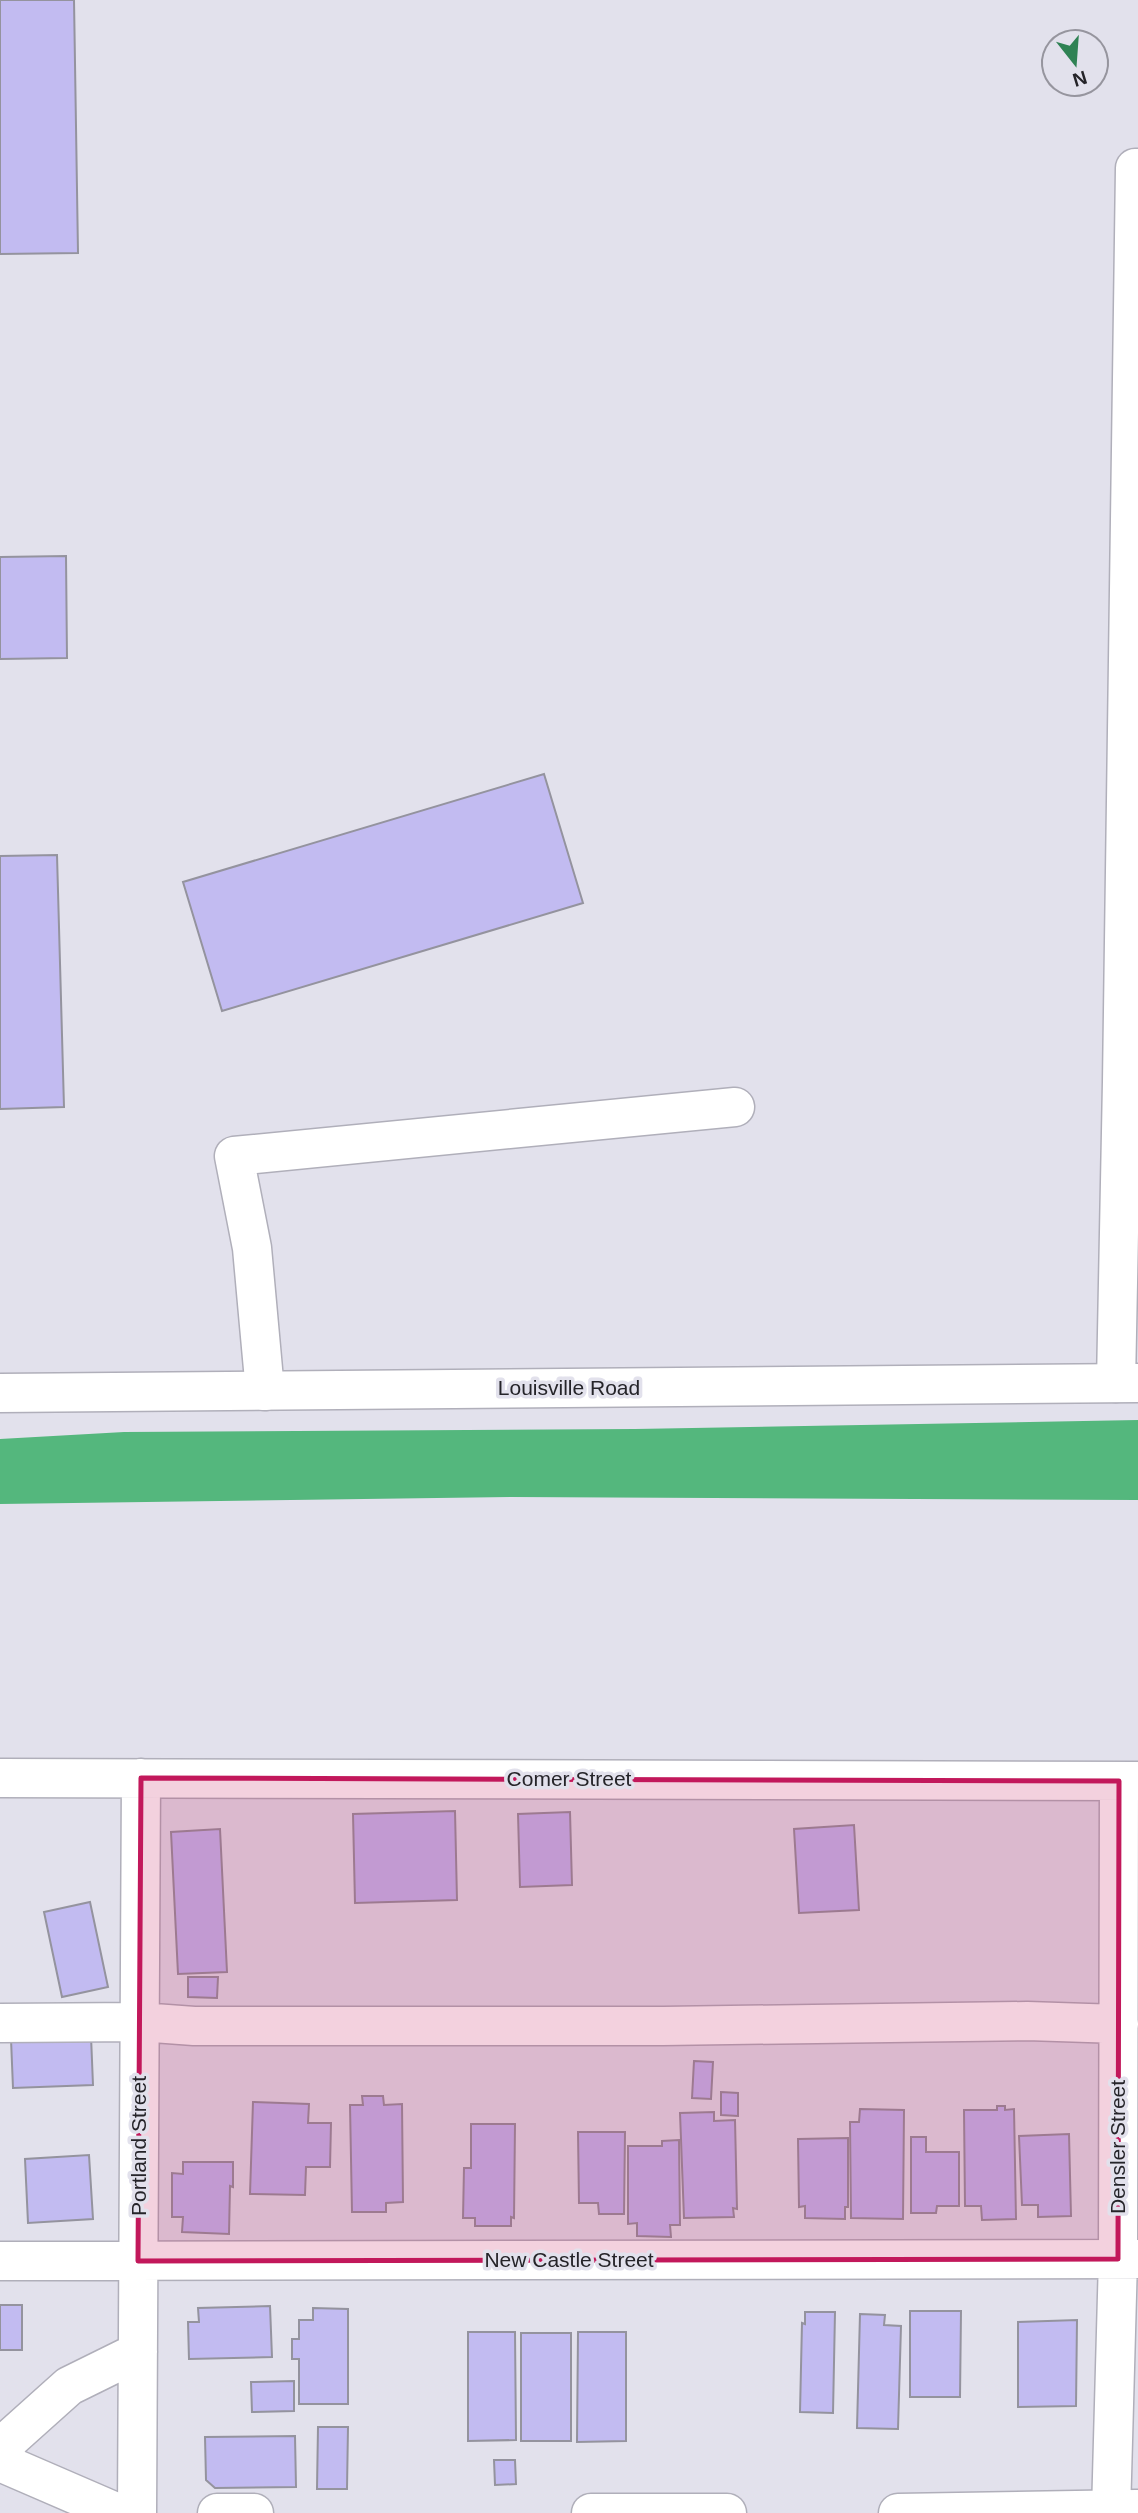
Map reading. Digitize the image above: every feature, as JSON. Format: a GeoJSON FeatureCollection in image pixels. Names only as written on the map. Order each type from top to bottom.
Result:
{"type":"FeatureCollection","features":[{"type":"Feature","properties":{"kind":"street"},"geometry":{"type":"LineString","coordinates":[[1127,1383],[1135,168],[1138,168]]}},
{"type":"Feature","properties":{"kind":"street"},"geometry":{"type":"LineString","coordinates":[[265,1391],[252,1248],[234,1156],[735,1107]]}},
{"type":"Feature","properties":{"kind":"street","name":"Louisville Road"},"geometry":{"type":"LineString","coordinates":[[0,1393],[1127,1383]]}},
{"type":"Feature","properties":{"kind":"street","name":"Portland Street"},"geometry":{"type":"LineString","coordinates":[[137,2513],[141,1778]]}},
{"type":"Feature","properties":{"kind":"street","name":"Comer Street"},"geometry":{"type":"LineString","coordinates":[[0,1779],[1129,1781]]}},
{"type":"Feature","properties":{"kind":"street","name":"Densler Street"},"geometry":{"type":"LineString","coordinates":[[1120,2511],[1128,2259],[1119,2024],[1129,1781]]}},
{"type":"Feature","properties":{"kind":"street"},"geometry":{"type":"LineString","coordinates":[[0,2023],[140,2022],[194,2026],[663,2026],[1027,2021],[1119,2024]]}},
{"type":"Feature","properties":{"kind":"street","name":"New Castle Street"},"geometry":{"type":"LineString","coordinates":[[0,2261],[1128,2259]]}},
{"type":"Feature","properties":{"kind":"street"},"geometry":{"type":"LineString","coordinates":[[0,2455],[11,2438],[69,2385],[138,2352]]}},
{"type":"Feature","properties":{"kind":"street"},"geometry":{"type":"LineString","coordinates":[[0,2462],[118,2513]]}},
{"type":"Feature","properties":{"kind":"street"},"geometry":{"type":"LineString","coordinates":[[898,2513],[1120,2511]]}},
{"type":"Feature","properties":{"kind":"street"},"geometry":{"type":"LineString","coordinates":[[217,2513],[254,2513]]}},
{"type":"Feature","properties":{"kind":"street"},"geometry":{"type":"LineString","coordinates":[[591,2513],[727,2513]]}},
{"type":"Feature","properties":{"kind":"highlighted area"},"geometry":{"type":"Polygon","coordinates":[[[141,1778],[1119,1781],[1118,2259],[138,2261],[141,1778]]]}},
{"type":"Feature","properties":{"kind":"green space"},"geometry":{"type":"Polygon","coordinates":[[[1138,1420],[1138,1500],[512,1497],[0,1504],[0,1439],[124,1432],[635,1429],[1138,1420]]]}},
{"type":"Feature","properties":{"kind":"building"},"geometry":{"type":"Polygon","coordinates":[[[0,0],[74,0],[78,253],[0,254],[0,0]]]}},
{"type":"Feature","properties":{"kind":"building"},"geometry":{"type":"Polygon","coordinates":[[[66,556],[67,658],[0,659],[0,557],[66,556]]]}},
{"type":"Feature","properties":{"kind":"building"},"geometry":{"type":"Polygon","coordinates":[[[544,774],[583,903],[222,1011],[183,882],[544,774]]]}},
{"type":"Feature","properties":{"kind":"building"},"geometry":{"type":"Polygon","coordinates":[[[57,855],[64,1107],[0,1109],[0,856],[57,855]]]}},
{"type":"Feature","properties":{"kind":"building"},"geometry":{"type":"Polygon","coordinates":[[[455,1811],[457,1900],[355,1903],[353,1814],[455,1811]]]}},
{"type":"Feature","properties":{"kind":"building"},"geometry":{"type":"Polygon","coordinates":[[[570,1812],[572,1885],[520,1887],[518,1814],[570,1812]]]}},
{"type":"Feature","properties":{"kind":"building"},"geometry":{"type":"Polygon","coordinates":[[[854,1825],[859,1910],[799,1913],[794,1829],[854,1825]]]}},
{"type":"Feature","properties":{"kind":"building"},"geometry":{"type":"Polygon","coordinates":[[[220,1829],[227,1972],[178,1974],[171,1832],[220,1829]]]}},
{"type":"Feature","properties":{"kind":"building"},"geometry":{"type":"Polygon","coordinates":[[[90,1902],[108,1987],[62,1997],[44,1912],[90,1902]]]}},
{"type":"Feature","properties":{"kind":"building"},"geometry":{"type":"Polygon","coordinates":[[[188,1977],[218,1977],[217,1998],[188,1997],[188,1977]]]}},
{"type":"Feature","properties":{"kind":"building"},"geometry":{"type":"Polygon","coordinates":[[[91,2036],[93,2085],[13,2088],[11,2039],[91,2036]]]}},
{"type":"Feature","properties":{"kind":"building"},"geometry":{"type":"Polygon","coordinates":[[[694,2061],[713,2062],[711,2099],[692,2098],[694,2061]]]}},
{"type":"Feature","properties":{"kind":"building"},"geometry":{"type":"Polygon","coordinates":[[[721,2092],[738,2093],[738,2116],[721,2115],[721,2092]]]}},
{"type":"Feature","properties":{"kind":"building"},"geometry":{"type":"Polygon","coordinates":[[[362,2096],[383,2096],[384,2105],[402,2104],[403,2202],[386,2203],[386,2212],[352,2212],[350,2105],[363,2105],[362,2096]]]}},
{"type":"Feature","properties":{"kind":"building"},"geometry":{"type":"Polygon","coordinates":[[[253,2102],[309,2104],[308,2123],[331,2123],[330,2167],[306,2167],[305,2195],[250,2194],[253,2102]]]}},
{"type":"Feature","properties":{"kind":"building"},"geometry":{"type":"Polygon","coordinates":[[[997,2106],[1005,2106],[1005,2110],[1014,2109],[1016,2219],[982,2220],[981,2206],[965,2206],[964,2110],[997,2110],[997,2106]]]}},
{"type":"Feature","properties":{"kind":"building"},"geometry":{"type":"Polygon","coordinates":[[[860,2109],[904,2110],[903,2219],[851,2218],[850,2122],[859,2122],[860,2109]]]}},
{"type":"Feature","properties":{"kind":"building"},"geometry":{"type":"Polygon","coordinates":[[[714,2112],[714,2121],[735,2120],[737,2209],[733,2208],[734,2217],[684,2218],[680,2113],[714,2112]]]}},
{"type":"Feature","properties":{"kind":"building"},"geometry":{"type":"Polygon","coordinates":[[[471,2124],[515,2124],[514,2218],[511,2217],[511,2226],[475,2226],[475,2218],[463,2218],[464,2168],[471,2168],[471,2124]]]}},
{"type":"Feature","properties":{"kind":"building"},"geometry":{"type":"Polygon","coordinates":[[[578,2132],[625,2132],[624,2214],[599,2214],[598,2203],[579,2203],[578,2132]]]}},
{"type":"Feature","properties":{"kind":"building"},"geometry":{"type":"Polygon","coordinates":[[[1069,2134],[1071,2216],[1038,2217],[1038,2205],[1022,2205],[1019,2136],[1069,2134]]]}},
{"type":"Feature","properties":{"kind":"building"},"geometry":{"type":"Polygon","coordinates":[[[911,2137],[926,2137],[926,2152],[959,2152],[959,2206],[937,2206],[936,2213],[911,2213],[911,2137]]]}},
{"type":"Feature","properties":{"kind":"building"},"geometry":{"type":"Polygon","coordinates":[[[848,2138],[848,2207],[845,2207],[845,2219],[805,2218],[805,2206],[799,2207],[798,2139],[848,2138]]]}},
{"type":"Feature","properties":{"kind":"building"},"geometry":{"type":"Polygon","coordinates":[[[679,2140],[680,2225],[670,2225],[671,2237],[637,2236],[637,2223],[628,2224],[628,2146],[662,2146],[662,2141],[679,2140]]]}},
{"type":"Feature","properties":{"kind":"building"},"geometry":{"type":"Polygon","coordinates":[[[89,2155],[93,2219],[28,2223],[25,2159],[89,2155]]]}},
{"type":"Feature","properties":{"kind":"building"},"geometry":{"type":"Polygon","coordinates":[[[183,2162],[233,2162],[229,2234],[182,2232],[183,2217],[172,2217],[172,2173],[183,2174],[183,2162]]]}},
{"type":"Feature","properties":{"kind":"building"},"geometry":{"type":"Polygon","coordinates":[[[0,2305],[22,2305],[22,2350],[0,2350],[0,2305]]]}},
{"type":"Feature","properties":{"kind":"building"},"geometry":{"type":"Polygon","coordinates":[[[270,2306],[272,2357],[189,2359],[188,2322],[199,2322],[198,2308],[270,2306]]]}},
{"type":"Feature","properties":{"kind":"building"},"geometry":{"type":"Polygon","coordinates":[[[313,2308],[348,2309],[348,2404],[299,2404],[299,2359],[292,2359],[292,2339],[299,2339],[299,2320],[313,2320],[313,2308]]]}},
{"type":"Feature","properties":{"kind":"building"},"geometry":{"type":"Polygon","coordinates":[[[910,2311],[961,2311],[960,2397],[910,2397],[910,2311]]]}},
{"type":"Feature","properties":{"kind":"building"},"geometry":{"type":"Polygon","coordinates":[[[805,2312],[835,2312],[833,2413],[800,2412],[802,2323],[805,2324],[805,2312]]]}},
{"type":"Feature","properties":{"kind":"building"},"geometry":{"type":"Polygon","coordinates":[[[860,2314],[885,2315],[884,2325],[901,2326],[898,2429],[857,2428],[860,2314]]]}},
{"type":"Feature","properties":{"kind":"building"},"geometry":{"type":"Polygon","coordinates":[[[1077,2320],[1076,2406],[1018,2407],[1018,2322],[1077,2320]]]}},
{"type":"Feature","properties":{"kind":"building"},"geometry":{"type":"Polygon","coordinates":[[[468,2332],[515,2332],[516,2440],[468,2441],[468,2332]]]}},
{"type":"Feature","properties":{"kind":"building"},"geometry":{"type":"Polygon","coordinates":[[[578,2332],[626,2332],[626,2441],[577,2442],[578,2332]]]}},
{"type":"Feature","properties":{"kind":"building"},"geometry":{"type":"Polygon","coordinates":[[[521,2333],[571,2333],[571,2441],[521,2441],[521,2333]]]}},
{"type":"Feature","properties":{"kind":"building"},"geometry":{"type":"Polygon","coordinates":[[[294,2381],[294,2411],[252,2412],[251,2382],[294,2381]]]}},
{"type":"Feature","properties":{"kind":"building"},"geometry":{"type":"Polygon","coordinates":[[[318,2427],[348,2427],[347,2489],[317,2489],[318,2427]]]}},
{"type":"Feature","properties":{"kind":"building"},"geometry":{"type":"Polygon","coordinates":[[[295,2436],[296,2487],[215,2488],[206,2480],[205,2437],[295,2436]]]}},
{"type":"Feature","properties":{"kind":"building"},"geometry":{"type":"Polygon","coordinates":[[[494,2460],[515,2460],[516,2484],[495,2485],[494,2460]]]}}]}
